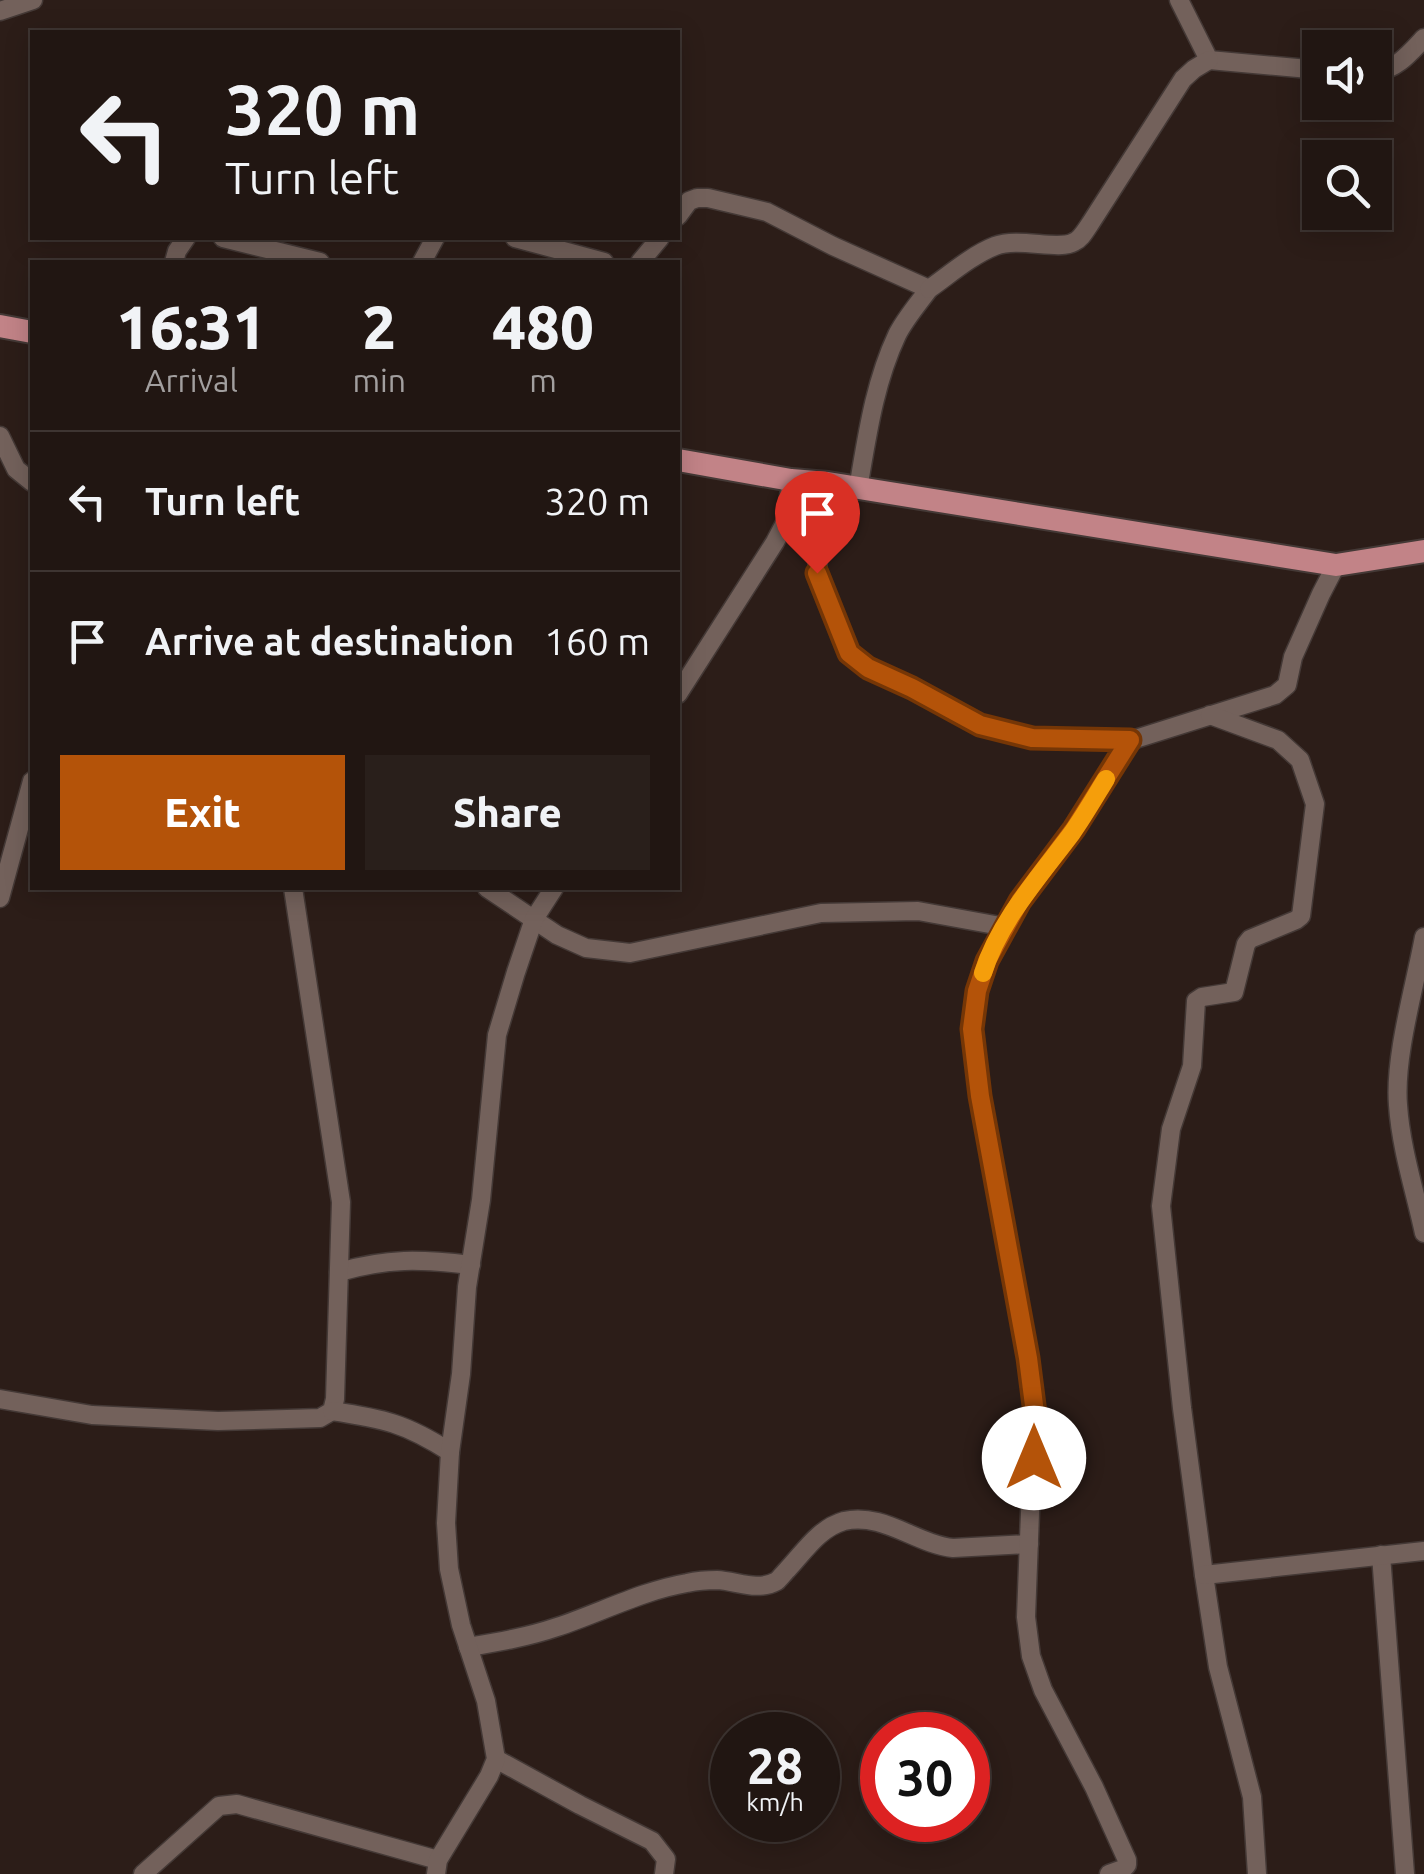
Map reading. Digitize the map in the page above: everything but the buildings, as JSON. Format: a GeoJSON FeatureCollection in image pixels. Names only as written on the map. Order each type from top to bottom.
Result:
{"type":"FeatureCollection","features":[{"type":"Feature","properties":{"kind":"main road"},"geometry":{"type":"LineString","coordinates":[[0,326],[30,332]]}},
{"type":"Feature","properties":{"kind":"main road"},"geometry":{"type":"LineString","coordinates":[[680,460],[1336,565],[1424,551]]}},
{"type":"Feature","properties":{"kind":"street"},"geometry":{"type":"LineString","coordinates":[[1179,0],[1209,60]]}},
{"type":"Feature","properties":{"kind":"street"},"geometry":{"type":"LineString","coordinates":[[1392,67],[1404,60],[1424,38]]}},
{"type":"Feature","properties":{"kind":"street"},"geometry":{"type":"LineString","coordinates":[[858,489],[873,404],[889,354],[898,332],[928,290],[990,248],[1004,243],[1074,242],[1194,68],[1209,60],[1302,68]]}},
{"type":"Feature","properties":{"kind":"street"},"geometry":{"type":"LineString","coordinates":[[680,214],[697,198],[767,212],[928,290]]}},
{"type":"Feature","properties":{"kind":"street"},"geometry":{"type":"LineString","coordinates":[[231,240],[312,260]]}},
{"type":"Feature","properties":{"kind":"street"},"geometry":{"type":"LineString","coordinates":[[523,240],[597,260]]}},
{"type":"Feature","properties":{"kind":"street"},"geometry":{"type":"LineString","coordinates":[[642,260],[658,240]]}},
{"type":"Feature","properties":{"kind":"street"},"geometry":{"type":"LineString","coordinates":[[0,436],[16,470],[30,480]]}},
{"type":"Feature","properties":{"kind":"street"},"geometry":{"type":"LineString","coordinates":[[680,691],[775,542],[786,521],[791,480]]}},
{"type":"Feature","properties":{"kind":"street"},"geometry":{"type":"LineString","coordinates":[[828,484],[817,573],[849,653],[868,668],[980,725],[1032,738],[1130,740],[1275,695],[1287,685],[1294,656],[1336,565]]}},
{"type":"Feature","properties":{"kind":"street"},"geometry":{"type":"LineString","coordinates":[[786,521],[820,526]]}},
{"type":"Feature","properties":{"kind":"street"},"geometry":{"type":"LineString","coordinates":[[1210,715],[1278,740],[1300,760],[1316,804],[1301,916],[1250,938],[1234,992],[1202,996],[1196,1002],[1192,1066],[1172,1129],[1161,1206],[1204,1575],[1218,1668],[1252,1798],[1257,1874]]}},
{"type":"Feature","properties":{"kind":"street"},"geometry":{"type":"LineString","coordinates":[[1109,1874],[1123,1869],[1127,1860],[1043,1690],[1031,1656],[1026,1617],[1037,1429],[972,1029],[977,991],[987,961],[1020,901],[1074,829],[1130,740]]}},
{"type":"Feature","properties":{"kind":"street"},"geometry":{"type":"LineString","coordinates":[[0,898],[30,788]]}},
{"type":"Feature","properties":{"kind":"street"},"geometry":{"type":"LineString","coordinates":[[293,890],[341,1202],[332,1411]]}},
{"type":"Feature","properties":{"kind":"street"},"geometry":{"type":"LineString","coordinates":[[490,890],[557,935],[586,948],[630,953],[822,913],[918,911],[1006,927]]}},
{"type":"Feature","properties":{"kind":"street"},"geometry":{"type":"LineString","coordinates":[[143,1874],[219,1806],[237,1804],[437,1867],[489,1776],[496,1759],[486,1701],[461,1625],[449,1569],[446,1522],[450,1452],[497,1036],[534,920],[553,890]]}},
{"type":"Feature","properties":{"kind":"street"},"geometry":{"type":"LineString","coordinates":[[1424,938],[1402,1054],[1398,1103],[1408,1171],[1424,1233]]}},
{"type":"Feature","properties":{"kind":"street"},"geometry":{"type":"LineString","coordinates":[[338,1272],[396,1260],[471,1264]]}},
{"type":"Feature","properties":{"kind":"street"},"geometry":{"type":"LineString","coordinates":[[0,1399],[92,1415],[218,1421],[320,1418],[332,1411],[396,1423],[418,1431],[450,1452]]}},
{"type":"Feature","properties":{"kind":"street"},"geometry":{"type":"LineString","coordinates":[[468,1647],[543,1632],[628,1599],[687,1583],[720,1580],[745,1586],[778,1580],[823,1531],[843,1522],[880,1522],[942,1547],[1029,1544]]}},
{"type":"Feature","properties":{"kind":"street"},"geometry":{"type":"LineString","coordinates":[[1204,1575],[1424,1551]]}},
{"type":"Feature","properties":{"kind":"street"},"geometry":{"type":"LineString","coordinates":[[1381,1555],[1405,1874]]}},
{"type":"Feature","properties":{"kind":"street"},"geometry":{"type":"LineString","coordinates":[[496,1759],[652,1840],[666,1859],[664,1874]]}},
{"type":"Feature","properties":{"kind":"slow traffic"},"geometry":{"type":"LineString","coordinates":[[983,973],[1020,901],[1106,779]]}},
{"type":"Feature","properties":{"kind":"route"},"geometry":{"type":"LineString","coordinates":[[817,573],[849,653],[868,668],[980,725],[1032,738],[1130,740],[1074,829],[1020,901],[987,961],[977,991],[972,1029],[980,1096],[1028,1358],[1037,1429],[1034,1458]]}}]}
